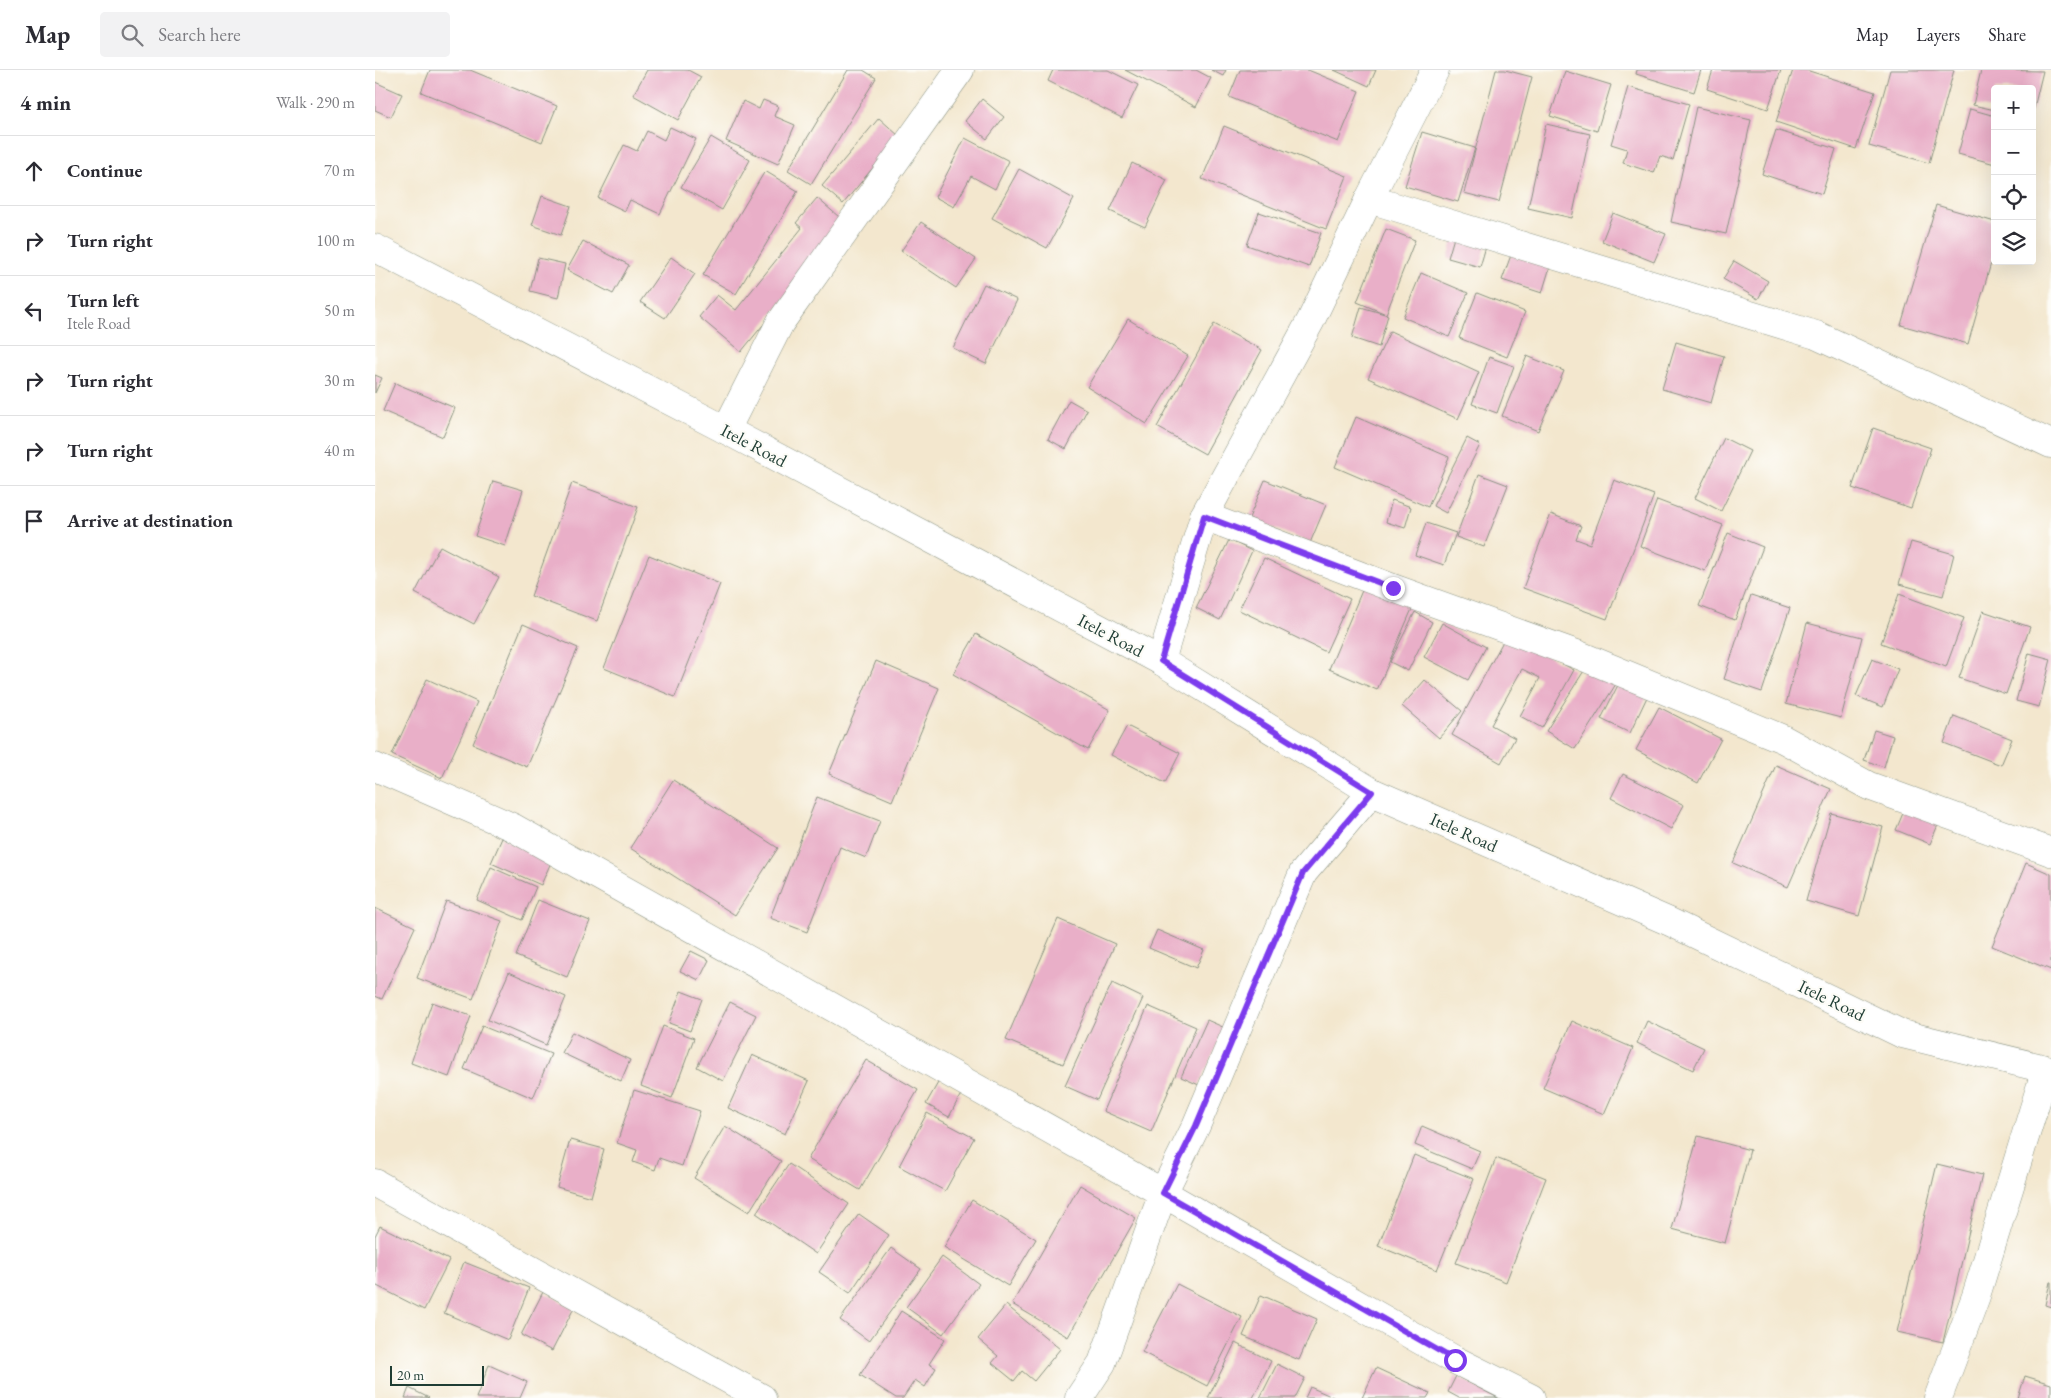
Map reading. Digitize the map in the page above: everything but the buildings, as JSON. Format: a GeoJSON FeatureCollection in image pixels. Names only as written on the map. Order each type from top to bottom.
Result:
{"type":"FeatureCollection","features":[{"type":"Feature","properties":{"kind":"street"},"geometry":{"type":"LineString","coordinates":[[726,430],[780,322],[960,70]]}},
{"type":"Feature","properties":{"kind":"street"},"geometry":{"type":"LineString","coordinates":[[1161,661],[1204,516],[1311,320],[1369,199],[1435,70]]}},
{"type":"Feature","properties":{"kind":"street"},"geometry":{"type":"LineString","coordinates":[[1369,199],[1816,335],[2051,444]]}},
{"type":"Feature","properties":{"kind":"street","name":"Itele Road"},"geometry":{"type":"LineString","coordinates":[[375,248],[726,430],[1161,661],[1372,792],[1669,922],[1902,1034],[2048,1071]]}},
{"type":"Feature","properties":{"kind":"street"},"geometry":{"type":"LineString","coordinates":[[1204,516],[1393,588],[1579,655],[1783,739],[1869,786],[2051,852]]}},
{"type":"Feature","properties":{"kind":"street"},"geometry":{"type":"LineString","coordinates":[[375,767],[512,827],[1163,1193],[1455,1360],[1531,1398]]}},
{"type":"Feature","properties":{"kind":"street"},"geometry":{"type":"LineString","coordinates":[[1079,1398],[1102,1363],[1163,1193],[1196,1126],[1303,873],[1372,792]]}},
{"type":"Feature","properties":{"kind":"street"},"geometry":{"type":"LineString","coordinates":[[1938,1398],[1976,1296],[2048,1071]]}},
{"type":"Feature","properties":{"kind":"street"},"geometry":{"type":"LineString","coordinates":[[375,1183],[762,1398]]}},
{"type":"Feature","properties":{"kind":"route"},"geometry":{"type":"LineString","coordinates":[[1393,588],[1204,516],[1161,661],[1372,792],[1303,873],[1196,1126],[1163,1193],[1455,1360]]}}]}
